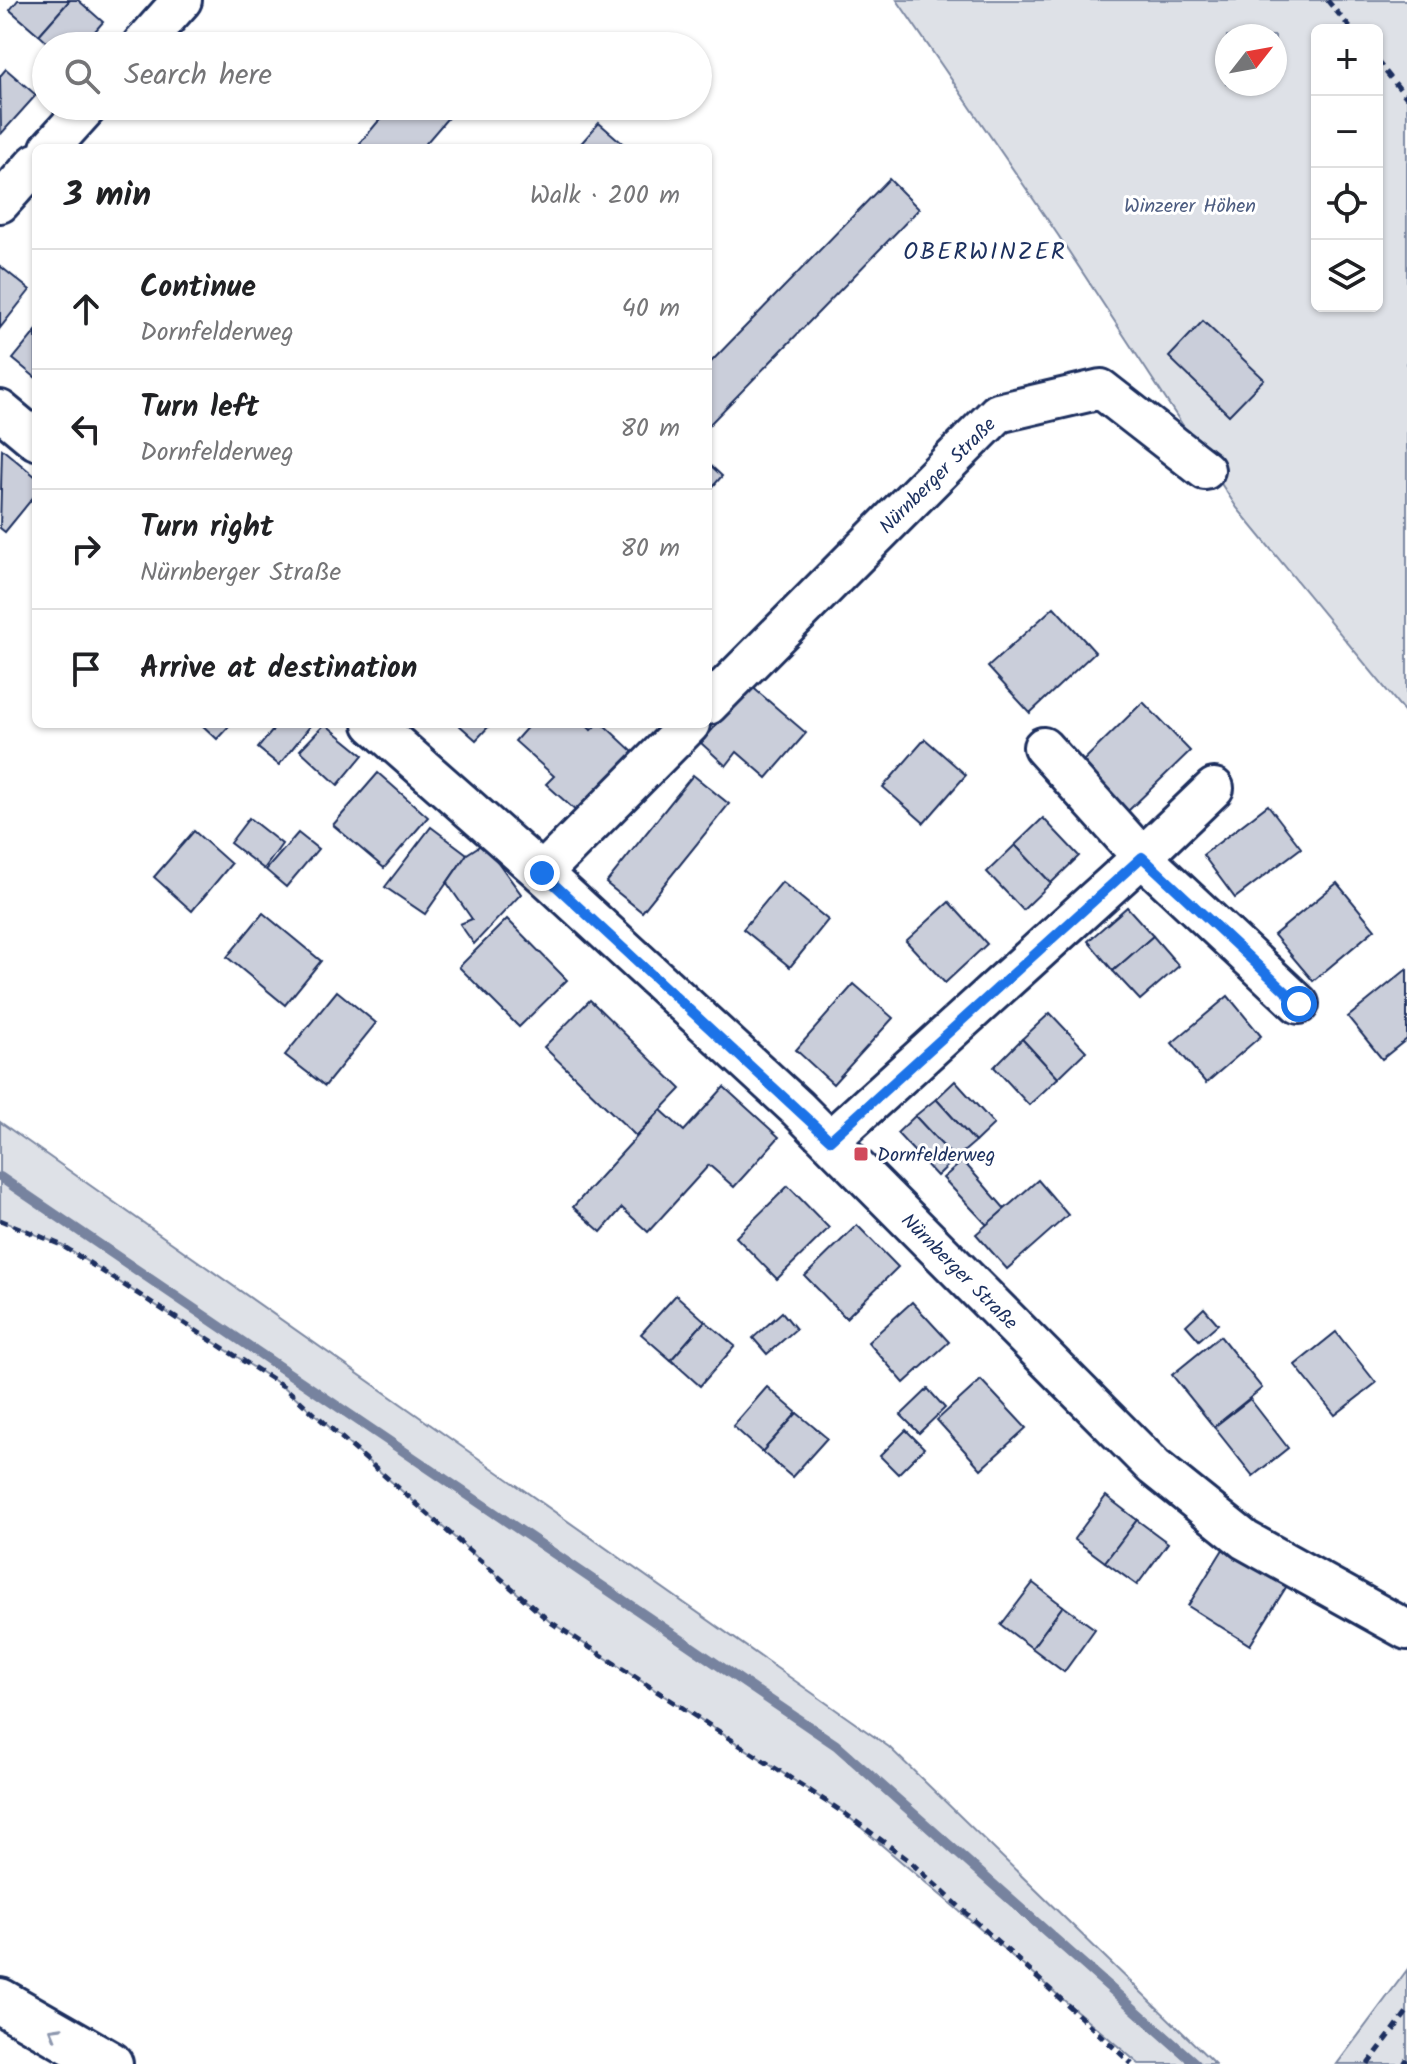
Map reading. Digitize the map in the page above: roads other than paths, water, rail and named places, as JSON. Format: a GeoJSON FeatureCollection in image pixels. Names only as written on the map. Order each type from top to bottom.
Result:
{"type":"FeatureCollection","features":[{"type":"Feature","properties":{"kind":"main road"},"geometry":{"type":"LineString","coordinates":[[0,2001],[110,2064]]}},
{"type":"Feature","properties":{"kind":"street"},"geometry":{"type":"LineString","coordinates":[[153,32],[182,0]]}},
{"type":"Feature","properties":{"kind":"street"},"geometry":{"type":"LineString","coordinates":[[54,144],[75,120]]}},
{"type":"Feature","properties":{"kind":"street"},"geometry":{"type":"LineString","coordinates":[[0,203],[32,167]]}},
{"type":"Feature","properties":{"kind":"street","name":"Nürnberger Straße"},"geometry":{"type":"LineString","coordinates":[[712,701],[998,413],[1101,389],[1205,470]]}},
{"type":"Feature","properties":{"kind":"street"},"geometry":{"type":"LineString","coordinates":[[0,410],[32,437]]}},
{"type":"Feature","properties":{"kind":"street","name":"Nürnberger Straße"},"geometry":{"type":"LineString","coordinates":[[378,728],[542,873],[830,1140],[1154,1467],[1245,1540],[1407,1630]]}},
{"type":"Feature","properties":{"kind":"street"},"geometry":{"type":"LineString","coordinates":[[542,873],[686,728]]}},
{"type":"Feature","properties":{"kind":"street"},"geometry":{"type":"LineString","coordinates":[[1043,747],[1142,857],[1299,1004]]}},
{"type":"Feature","properties":{"kind":"street"},"geometry":{"type":"LineString","coordinates":[[830,1140],[1214,788]]}},
{"type":"Feature","properties":{"kind":"waterway"},"geometry":{"type":"LineString","coordinates":[[0,1177],[836,1745],[1196,2064]]}},
{"type":"Feature","properties":{"kind":"place","name":"Dornfelderweg"},"geometry":{"type":"Point","coordinates":[861,1154]}},
{"type":"Feature","properties":{"kind":"district","name":"OBERWINZER"},"geometry":{"type":"Point","coordinates":[985,251]}},
{"type":"Feature","properties":{"kind":"park label","name":"Winzerer Höhen"},"geometry":{"type":"Point","coordinates":[1190,205]}}]}
